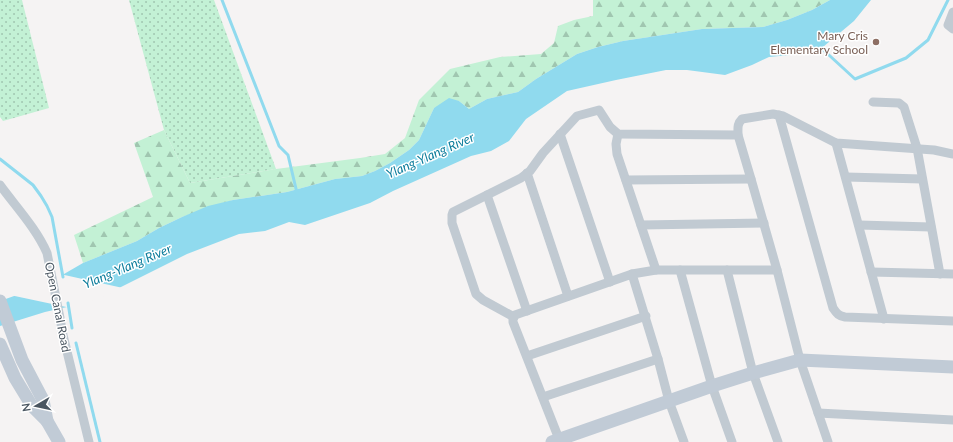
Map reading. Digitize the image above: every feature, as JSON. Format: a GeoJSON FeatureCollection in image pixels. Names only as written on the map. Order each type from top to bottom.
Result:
{"type":"FeatureCollection","features":[{"type":"Feature","properties":{"kind":"street"},"geometry":{"type":"LineString","coordinates":[[953,12],[948,24],[953,29]]}},
{"type":"Feature","properties":{"kind":"street"},"geometry":{"type":"LineString","coordinates":[[873,102],[899,103],[904,107],[917,148],[940,274]]}},
{"type":"Feature","properties":{"kind":"street"},"geometry":{"type":"LineString","coordinates":[[514,317],[483,300],[476,294],[452,223],[453,212],[521,178],[530,171],[543,153],[577,116],[599,110],[610,127],[618,134],[738,135]]}},
{"type":"Feature","properties":{"kind":"street"},"geometry":{"type":"LineString","coordinates":[[828,442],[800,360],[752,179],[738,135],[739,122],[742,119],[773,114],[783,116],[836,143],[917,148],[953,154]]}},
{"type":"Feature","properties":{"kind":"street"},"geometry":{"type":"LineString","coordinates":[[779,115],[833,308],[837,314],[845,317],[953,321]]}},
{"type":"Feature","properties":{"kind":"street"},"geometry":{"type":"LineString","coordinates":[[560,134],[610,282]]}},
{"type":"Feature","properties":{"kind":"street"},"geometry":{"type":"LineString","coordinates":[[618,134],[616,144],[617,154],[656,270]]}},
{"type":"Feature","properties":{"kind":"street"},"geometry":{"type":"LineString","coordinates":[[836,143],[884,319]]}},
{"type":"Feature","properties":{"kind":"street"},"geometry":{"type":"LineString","coordinates":[[527,173],[568,296]]}},
{"type":"Feature","properties":{"kind":"street"},"geometry":{"type":"LineString","coordinates":[[846,177],[922,179]]}},
{"type":"Feature","properties":{"kind":"street"},"geometry":{"type":"LineString","coordinates":[[626,180],[752,179]]}},
{"type":"Feature","properties":{"kind":"street","name":"Open Canal Road"},"geometry":{"type":"LineString","coordinates":[[0,185],[36,235],[43,246],[48,259],[62,335],[89,442]]}},
{"type":"Feature","properties":{"kind":"street"},"geometry":{"type":"LineString","coordinates":[[487,195],[527,311]]}},
{"type":"Feature","properties":{"kind":"street"},"geometry":{"type":"LineString","coordinates":[[641,225],[764,223]]}},
{"type":"Feature","properties":{"kind":"street"},"geometry":{"type":"LineString","coordinates":[[858,225],[931,227]]}},
{"type":"Feature","properties":{"kind":"street"},"geometry":{"type":"LineString","coordinates":[[777,270],[656,270],[632,274],[515,315],[513,322],[542,397],[556,441],[712,386],[800,360],[953,366]]}},
{"type":"Feature","properties":{"kind":"street"},"geometry":{"type":"LineString","coordinates":[[680,270],[712,386],[732,442]]}},
{"type":"Feature","properties":{"kind":"street"},"geometry":{"type":"LineString","coordinates":[[727,270],[753,373],[778,442]]}},
{"type":"Feature","properties":{"kind":"street"},"geometry":{"type":"LineString","coordinates":[[872,272],[953,274]]}},
{"type":"Feature","properties":{"kind":"street"},"geometry":{"type":"LineString","coordinates":[[632,274],[646,316],[669,401],[684,442]]}},
{"type":"Feature","properties":{"kind":"street"},"geometry":{"type":"LineString","coordinates":[[0,301],[22,360],[43,400],[47,421]]}},
{"type":"Feature","properties":{"kind":"street"},"geometry":{"type":"LineString","coordinates":[[526,356],[646,316]]}},
{"type":"Feature","properties":{"kind":"street"},"geometry":{"type":"LineString","coordinates":[[0,344],[15,378],[32,406],[47,421],[59,442]]}},
{"type":"Feature","properties":{"kind":"street"},"geometry":{"type":"LineString","coordinates":[[542,397],[658,359]]}},
{"type":"Feature","properties":{"kind":"street"},"geometry":{"type":"LineString","coordinates":[[818,413],[953,420]]}},
{"type":"Feature","properties":{"kind":"green space"},"geometry":{"type":"Polygon","coordinates":[[[0,0],[22,0],[49,108],[3,121],[0,117],[0,0]]]}},
{"type":"Feature","properties":{"kind":"green space"},"geometry":{"type":"Polygon","coordinates":[[[129,0],[214,0],[276,169],[190,183],[164,130],[129,0]]]}},
{"type":"Feature","properties":{"kind":"green space"},"geometry":{"type":"Polygon","coordinates":[[[593,0],[830,0],[812,10],[787,20],[763,27],[702,29],[623,41],[577,54],[518,92],[487,99],[469,109],[459,101],[434,108],[419,140],[409,150],[375,171],[362,176],[335,179],[287,192],[233,200],[182,217],[137,241],[83,263],[74,235],[153,197],[134,143],[164,130],[190,183],[385,154],[405,138],[419,100],[450,69],[500,57],[541,54],[554,43],[558,26],[574,20],[593,16],[593,0]]]}},
{"type":"Feature","properties":{"kind":"water","name":"Ylang-Ylang River"},"geometry":{"type":"Polygon","coordinates":[[[830,0],[871,0],[854,21],[823,47],[790,55],[769,57],[725,75],[687,70],[666,70],[567,91],[526,119],[509,141],[491,151],[471,156],[370,203],[305,225],[289,222],[265,231],[239,234],[187,254],[115,290],[80,304],[45,312],[0,326],[0,301],[45,285],[83,263],[137,241],[159,228],[208,206],[233,200],[287,192],[335,179],[362,176],[375,171],[409,150],[419,140],[434,108],[449,98],[459,101],[469,109],[487,99],[518,92],[577,54],[598,47],[623,41],[702,29],[763,27],[787,20],[812,10],[830,0]]]}},
{"type":"Feature","properties":{"kind":"pier"},"geometry":{"type":"Polygon","coordinates":[[[60,274],[123,288],[80,306],[71,308],[10,295],[44,283],[60,274]]]}},
{"type":"Feature","properties":{"kind":"waterway"},"geometry":{"type":"LineString","coordinates":[[222,0],[279,146],[288,155],[297,193]]}},
{"type":"Feature","properties":{"kind":"waterway"},"geometry":{"type":"LineString","coordinates":[[818,45],[855,79],[906,58],[928,40],[948,0]]}},
{"type":"Feature","properties":{"kind":"waterway"},"geometry":{"type":"LineString","coordinates":[[0,159],[33,185],[47,206],[52,217],[63,277]]}},
{"type":"Feature","properties":{"kind":"waterway"},"geometry":{"type":"LineString","coordinates":[[68,303],[72,328]]}},
{"type":"Feature","properties":{"kind":"waterway"},"geometry":{"type":"LineString","coordinates":[[76,343],[100,442]]}},
{"type":"Feature","properties":{"kind":"place","name":"Mary Cris Elementary School"},"geometry":{"type":"Point","coordinates":[876,42]}}]}
